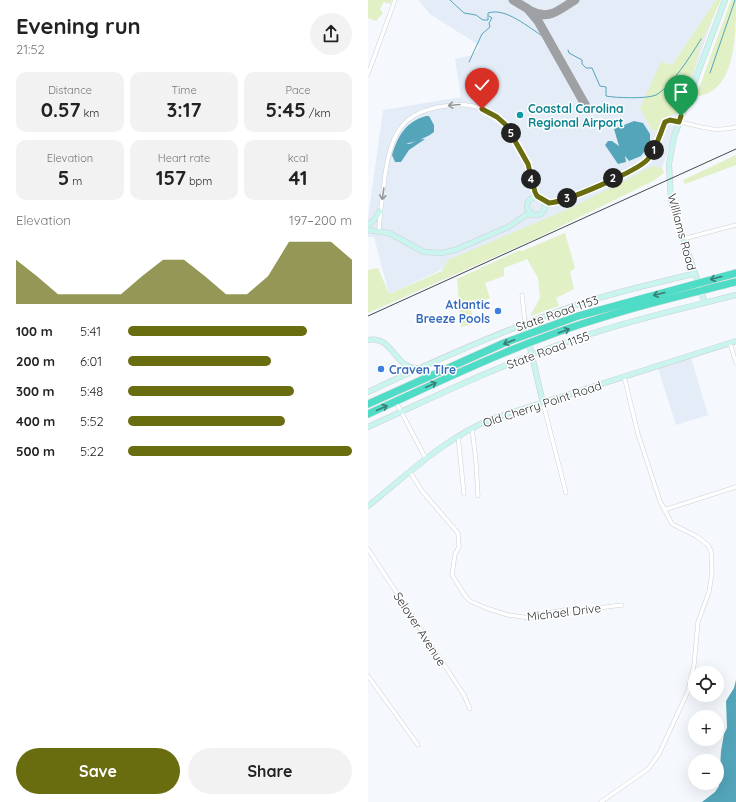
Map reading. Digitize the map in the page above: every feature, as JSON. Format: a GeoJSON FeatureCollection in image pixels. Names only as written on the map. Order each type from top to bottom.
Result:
{"type":"FeatureCollection","features":[{"type":"Feature","properties":{"kind":"highway"},"geometry":{"type":"LineString","coordinates":[[368,404],[528,335],[578,316],[736,273]]}},
{"type":"Feature","properties":{"kind":"highway"},"geometry":{"type":"LineString","coordinates":[[368,414],[465,369],[529,343],[603,317],[736,282]]}},
{"type":"Feature","properties":{"kind":"street"},"geometry":{"type":"LineString","coordinates":[[368,74],[395,0]]}},
{"type":"Feature","properties":{"kind":"street","name":"Williams Road"},"geometry":{"type":"LineString","coordinates":[[705,303],[697,283],[671,202],[669,170],[672,146],[679,122],[725,0]]}},
{"type":"Feature","properties":{"kind":"street"},"geometry":{"type":"LineString","coordinates":[[379,230],[380,211],[388,156],[396,132],[413,116],[433,108],[459,104],[482,109],[497,117],[506,125],[528,164],[537,196],[545,202],[553,203],[575,196],[643,164],[653,152],[665,122],[670,120],[705,129],[723,130],[736,127]]}},
{"type":"Feature","properties":{"kind":"street"},"geometry":{"type":"LineString","coordinates":[[368,230],[379,230],[395,235],[416,249],[442,253],[455,250],[504,227],[524,212],[527,208],[529,200],[537,196]]}},
{"type":"Feature","properties":{"kind":"street"},"geometry":{"type":"LineString","coordinates":[[504,227],[508,227],[526,215],[541,214],[545,210],[575,196]]}},
{"type":"Feature","properties":{"kind":"street"},"geometry":{"type":"LineString","coordinates":[[545,202],[545,210]]}},
{"type":"Feature","properties":{"kind":"street"},"geometry":{"type":"LineString","coordinates":[[527,208],[532,214]]}},
{"type":"Feature","properties":{"kind":"street"},"geometry":{"type":"LineString","coordinates":[[368,225],[380,211]]}},
{"type":"Feature","properties":{"kind":"street"},"geometry":{"type":"LineString","coordinates":[[683,239],[736,224]]}},
{"type":"Feature","properties":{"kind":"street","name":"State Road 1153"},"geometry":{"type":"LineString","coordinates":[[368,392],[525,323],[603,297],[694,274]]}},
{"type":"Feature","properties":{"kind":"street"},"geometry":{"type":"LineString","coordinates":[[522,295],[528,335]]}},
{"type":"Feature","properties":{"kind":"street","name":"State Road 1155"},"geometry":{"type":"LineString","coordinates":[[368,427],[531,355],[603,331],[736,295]]}},
{"type":"Feature","properties":{"kind":"street","name":"State Road 1153"},"geometry":{"type":"LineString","coordinates":[[368,340],[380,341],[388,345],[399,362],[409,368],[426,366]]}},
{"type":"Feature","properties":{"kind":"street","name":"Old Cherry Point Road"},"geometry":{"type":"LineString","coordinates":[[368,506],[426,459],[458,436],[494,418],[736,341]]}},
{"type":"Feature","properties":{"kind":"street"},"geometry":{"type":"LineString","coordinates":[[529,343],[566,493]]}},
{"type":"Feature","properties":{"kind":"street"},"geometry":{"type":"LineString","coordinates":[[730,343],[736,363]]}},
{"type":"Feature","properties":{"kind":"street"},"geometry":{"type":"LineString","coordinates":[[601,802],[648,769],[659,754],[688,691],[694,665],[698,622],[709,592],[712,573],[712,551],[701,539],[672,524],[664,510],[638,434],[624,376]]}},
{"type":"Feature","properties":{"kind":"street"},"geometry":{"type":"LineString","coordinates":[[396,402],[426,459]]}},
{"type":"Feature","properties":{"kind":"street"},"geometry":{"type":"LineString","coordinates":[[472,428],[478,496]]}},
{"type":"Feature","properties":{"kind":"street"},"geometry":{"type":"LineString","coordinates":[[458,436],[464,494]]}},
{"type":"Feature","properties":{"kind":"street","name":"Michael Drive"},"geometry":{"type":"LineString","coordinates":[[410,472],[422,491],[458,532],[459,547],[455,554],[452,575],[470,601],[486,608],[522,617],[534,617],[537,615],[564,610],[582,610],[622,605]]}},
{"type":"Feature","properties":{"kind":"street"},"geometry":{"type":"LineString","coordinates":[[664,510],[736,487]]}},
{"type":"Feature","properties":{"kind":"street","name":"Selover Avenue"},"geometry":{"type":"LineString","coordinates":[[368,550],[464,695],[470,709]]}},
{"type":"Feature","properties":{"kind":"street"},"geometry":{"type":"LineString","coordinates":[[368,676],[418,745]]}},
{"type":"Feature","properties":{"kind":"shaded area","name":"Coastal Carolina Regional Airport"},"geometry":{"type":"Polygon","coordinates":[[[418,0],[719,0],[662,168],[389,294],[374,237],[368,237],[368,218],[383,110],[461,97],[455,59],[473,55],[480,46],[430,14],[418,0]]]}},
{"type":"Feature","properties":{"kind":"shaded area"},"geometry":{"type":"Polygon","coordinates":[[[691,357],[708,415],[676,425],[658,368],[691,357]]]}},
{"type":"Feature","properties":{"kind":"green space"},"geometry":{"type":"Polygon","coordinates":[[[368,0],[392,0],[390,4],[384,2],[380,9],[383,13],[376,21],[368,18],[368,0]]]}},
{"type":"Feature","properties":{"kind":"green space"},"geometry":{"type":"Polygon","coordinates":[[[716,0],[721,0],[702,41],[693,73],[678,113],[665,117],[659,130],[652,130],[640,108],[661,62],[672,65],[716,0]]]}},
{"type":"Feature","properties":{"kind":"green space"},"geometry":{"type":"Polygon","coordinates":[[[731,0],[736,0],[735,29],[734,44],[727,72],[720,84],[711,92],[698,96],[698,91],[731,0]]]}},
{"type":"Feature","properties":{"kind":"green space"},"geometry":{"type":"Polygon","coordinates":[[[736,155],[736,165],[685,184],[683,180],[736,155]]]}},
{"type":"Feature","properties":{"kind":"green space"},"geometry":{"type":"Polygon","coordinates":[[[653,166],[662,168],[664,173],[653,181],[535,239],[368,313],[368,270],[378,268],[389,294],[442,271],[448,260],[573,207],[653,166]]]}},
{"type":"Feature","properties":{"kind":"green space"},"geometry":{"type":"Polygon","coordinates":[[[565,233],[575,268],[570,272],[574,289],[556,298],[559,306],[530,316],[540,298],[538,278],[527,259],[504,268],[504,276],[485,283],[490,298],[471,306],[473,324],[461,327],[457,279],[520,250],[522,251],[565,233]]]}},
{"type":"Feature","properties":{"kind":"water"},"geometry":{"type":"Polygon","coordinates":[[[429,116],[434,125],[434,132],[418,140],[425,139],[409,150],[401,162],[395,162],[392,155],[403,131],[413,122],[429,116]]]}},
{"type":"Feature","properties":{"kind":"water"},"geometry":{"type":"Polygon","coordinates":[[[634,121],[643,123],[650,134],[650,144],[641,156],[629,161],[625,156],[626,162],[618,164],[605,145],[608,141],[612,141],[619,146],[614,129],[634,121]]]}},
{"type":"Feature","properties":{"kind":"water"},"geometry":{"type":"Polygon","coordinates":[[[736,680],[736,802],[702,802],[716,790],[724,790],[724,754],[721,754],[721,751],[722,746],[724,746],[724,734],[727,728],[726,701],[734,688],[736,680]]]}},
{"type":"Feature","properties":{"kind":"waterway"},"geometry":{"type":"LineString","coordinates":[[450,0],[464,13],[476,15],[483,20],[488,20],[488,13],[495,12],[510,16],[544,37]]}},
{"type":"Feature","properties":{"kind":"waterway"},"geometry":{"type":"LineString","coordinates":[[710,73],[735,0]]}},
{"type":"Feature","properties":{"kind":"waterway"},"geometry":{"type":"LineString","coordinates":[[469,62],[482,34],[490,27],[489,23],[492,18],[489,16]]}},
{"type":"Feature","properties":{"kind":"waterway"},"geometry":{"type":"LineString","coordinates":[[568,50],[569,53],[582,60],[582,64],[586,68],[592,68],[600,86],[606,87],[606,96],[639,98],[656,95],[662,91],[681,70],[701,39]]}},
{"type":"Feature","properties":{"kind":"taxiway"},"geometry":{"type":"LineString","coordinates":[[513,0],[528,9],[538,21],[587,108]]}},
{"type":"Feature","properties":{"kind":"taxiway"},"geometry":{"type":"LineString","coordinates":[[531,11],[543,15],[554,13],[575,0]]}},
{"type":"Feature","properties":{"kind":"railway"},"geometry":{"type":"LineString","coordinates":[[368,316],[736,149]]}},
{"type":"Feature","properties":{"kind":"place","name":"Coastal Carolina Regional Airport"},"geometry":{"type":"Point","coordinates":[520,115]}},
{"type":"Feature","properties":{"kind":"place","name":"Atlantic Breeze Pools"},"geometry":{"type":"Point","coordinates":[498,311]}},
{"type":"Feature","properties":{"kind":"place","name":"Craven TIre"},"geometry":{"type":"Point","coordinates":[381,369]}},
{"type":"Feature","properties":{"kind":"route"},"geometry":{"type":"LineString","coordinates":[[482,109],[490,112],[506,125],[528,164],[537,196],[549,203],[575,196],[637,168],[650,158],[665,122],[670,120],[679,122],[681,116]]}}]}
